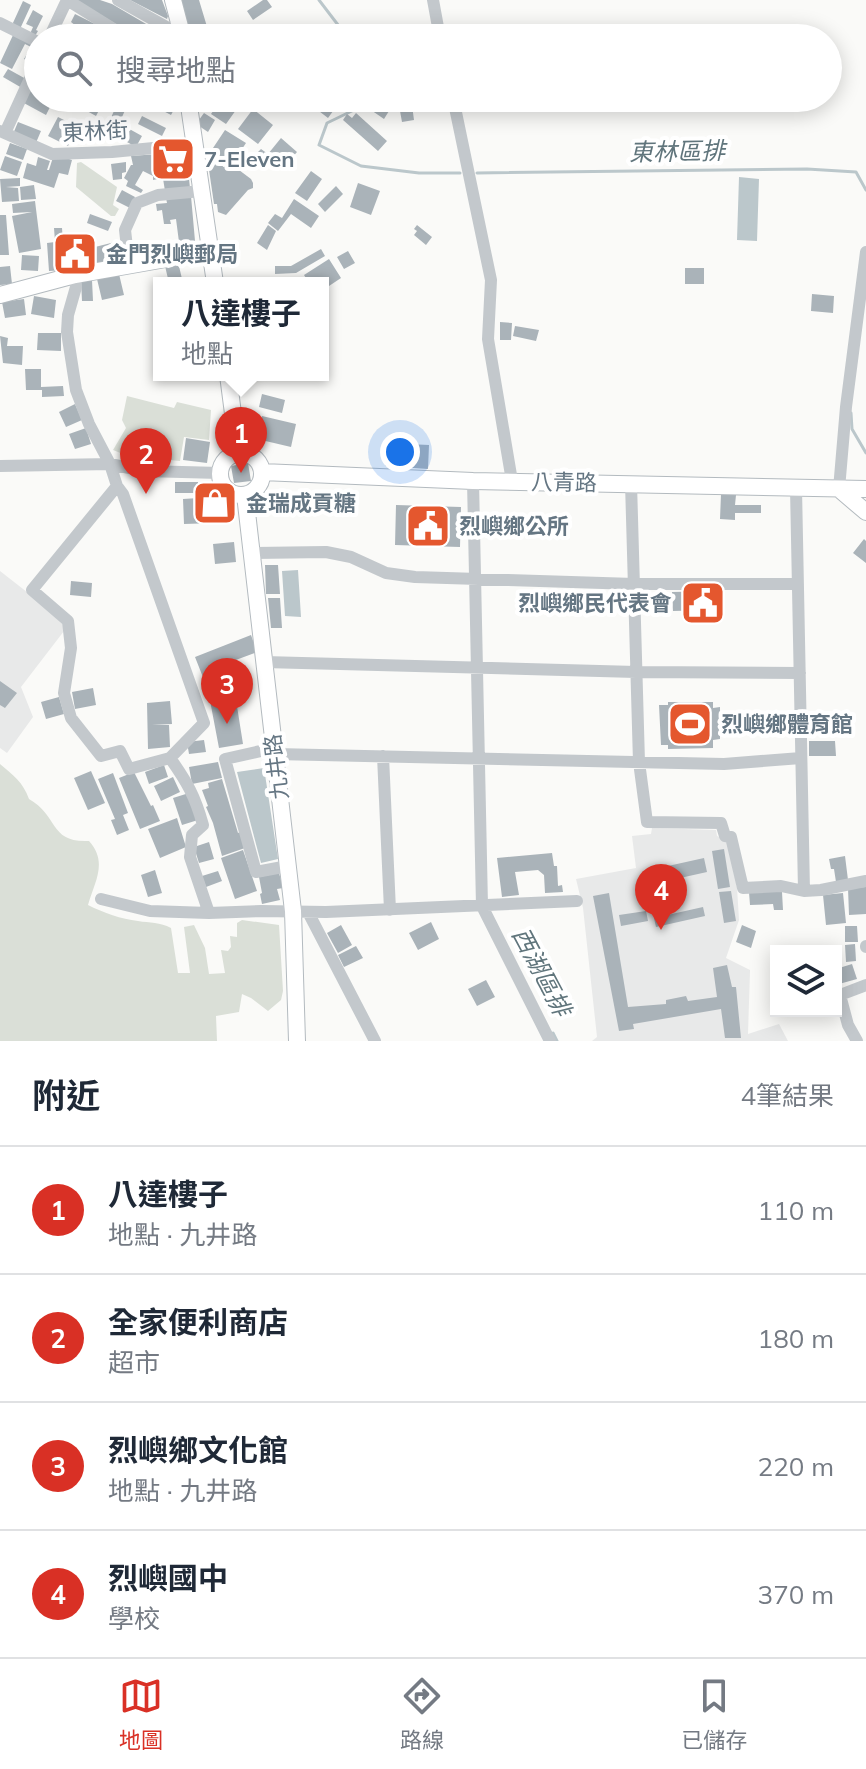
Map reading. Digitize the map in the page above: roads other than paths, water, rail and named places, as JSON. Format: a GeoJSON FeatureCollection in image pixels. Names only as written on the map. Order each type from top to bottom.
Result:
{"type":"FeatureCollection","features":[{"type":"Feature","properties":{"kind":"main road"},"geometry":{"type":"LineString","coordinates":[[173,0],[180,24]]}},
{"type":"Feature","properties":{"kind":"main road"},"geometry":{"type":"LineString","coordinates":[[190,112],[214,277]]}},
{"type":"Feature","properties":{"kind":"main road"},"geometry":{"type":"LineString","coordinates":[[0,295],[75,275],[211,251]]}},
{"type":"Feature","properties":{"kind":"main road"},"geometry":{"type":"LineString","coordinates":[[229,381],[238,452]]}},
{"type":"Feature","properties":{"kind":"main road"},"geometry":{"type":"LineString","coordinates":[[238,452],[257,459],[262,472],[256,489],[245,495],[227,490],[220,479],[223,462],[238,452]]}},
{"type":"Feature","properties":{"kind":"main road","name":"八青路"},"geometry":{"type":"LineString","coordinates":[[262,472],[473,481],[866,489]]}},
{"type":"Feature","properties":{"kind":"main road"},"geometry":{"type":"LineString","coordinates":[[839,489],[866,512]]}},
{"type":"Feature","properties":{"kind":"main road","name":"九井路"},"geometry":{"type":"LineString","coordinates":[[245,495],[288,866],[301,911],[297,1041]]}},
{"type":"Feature","properties":{"kind":"street"},"geometry":{"type":"LineString","coordinates":[[56,24],[67,0],[106,24]]}},
{"type":"Feature","properties":{"kind":"street"},"geometry":{"type":"LineString","coordinates":[[118,0],[161,24]]}},
{"type":"Feature","properties":{"kind":"street"},"geometry":{"type":"LineString","coordinates":[[433,0],[437,24]]}},
{"type":"Feature","properties":{"kind":"street"},"geometry":{"type":"LineString","coordinates":[[0,23],[24,35]]}},
{"type":"Feature","properties":{"kind":"street"},"geometry":{"type":"LineString","coordinates":[[2,132],[24,89]]}},
{"type":"Feature","properties":{"kind":"street"},"geometry":{"type":"LineString","coordinates":[[456,112],[491,280],[488,339],[512,481]]}},
{"type":"Feature","properties":{"kind":"street","name":"東林街"},"geometry":{"type":"LineString","coordinates":[[2,132],[52,154],[195,144]]}},
{"type":"Feature","properties":{"kind":"street"},"geometry":{"type":"LineString","coordinates":[[129,265],[125,230],[137,203],[158,195],[202,191]]}},
{"type":"Feature","properties":{"kind":"street"},"geometry":{"type":"LineString","coordinates":[[839,489],[866,252]]}},
{"type":"Feature","properties":{"kind":"street"},"geometry":{"type":"LineString","coordinates":[[75,275],[76,287],[67,332],[76,390],[120,490],[204,723],[170,758],[129,769],[120,751],[101,756],[71,718],[64,693],[71,648],[68,621],[32,590],[120,490],[131,478],[144,471]]}},
{"type":"Feature","properties":{"kind":"street"},"geometry":{"type":"LineString","coordinates":[[0,466],[110,464],[144,471],[220,473]]}},
{"type":"Feature","properties":{"kind":"street"},"geometry":{"type":"LineString","coordinates":[[473,481],[482,906],[550,1041]]}},
{"type":"Feature","properties":{"kind":"street"},"geometry":{"type":"LineString","coordinates":[[631,483],[639,762],[647,822],[721,823],[725,836],[731,837],[743,888],[781,886],[804,891],[866,881]]}},
{"type":"Feature","properties":{"kind":"street"},"geometry":{"type":"LineString","coordinates":[[796,488],[804,891]]}},
{"type":"Feature","properties":{"kind":"street"},"geometry":{"type":"LineString","coordinates":[[252,553],[326,552],[351,557],[399,576],[634,584],[798,584]]}},
{"type":"Feature","properties":{"kind":"street"},"geometry":{"type":"LineString","coordinates":[[264,662],[800,673]]}},
{"type":"Feature","properties":{"kind":"street"},"geometry":{"type":"LineString","coordinates":[[288,866],[256,872],[225,759],[274,751],[724,764],[801,758]]}},
{"type":"Feature","properties":{"kind":"street"},"geometry":{"type":"LineString","coordinates":[[383,756],[390,910]]}},
{"type":"Feature","properties":{"kind":"street"},"geometry":{"type":"LineString","coordinates":[[170,758],[187,781],[203,825],[192,835],[190,857],[209,913]]}},
{"type":"Feature","properties":{"kind":"street"},"geometry":{"type":"LineString","coordinates":[[101,899],[150,911],[209,913],[390,910],[577,901]]}},
{"type":"Feature","properties":{"kind":"street"},"geometry":{"type":"LineString","coordinates":[[301,911],[375,1041]]}},
{"type":"Feature","properties":{"kind":"street"},"geometry":{"type":"LineString","coordinates":[[857,1041],[848,1025],[840,995],[866,985]]}},
{"type":"Feature","properties":{"kind":"waterway","name":"東林區排"},"geometry":{"type":"LineString","coordinates":[[319,0],[337,24]]}},
{"type":"Feature","properties":{"kind":"waterway","name":"東林區排"},"geometry":{"type":"LineString","coordinates":[[350,112],[327,123],[319,145],[361,166],[419,173],[460,173]]}},
{"type":"Feature","properties":{"kind":"waterway","name":"東林區排"},"geometry":{"type":"LineString","coordinates":[[477,173],[807,169],[856,172],[866,190]]}},
{"type":"Feature","properties":{"kind":"waterway","name":"東林區排"},"geometry":{"type":"LineString","coordinates":[[851,413],[852,429],[866,453]]}},
{"type":"Feature","properties":{"kind":"waterway","name":"西湖區排"},"geometry":{"type":"LineString","coordinates":[[553,1033],[557,1041]]}},
{"type":"Feature","properties":{"kind":"place","name":"7-Eleven"},"geometry":{"type":"Point","coordinates":[173,159]}},
{"type":"Feature","properties":{"kind":"place","name":"金門烈嶼郵局"},"geometry":{"type":"Point","coordinates":[75,254]}},
{"type":"Feature","properties":{"kind":"place","name":"八達樓子"},"geometry":{"type":"Point","coordinates":[241,473]}},
{"type":"Feature","properties":{"kind":"place","name":"全家便利商店"},"geometry":{"type":"Point","coordinates":[146,494]}},
{"type":"Feature","properties":{"kind":"place","name":"金瑞成貢糖"},"geometry":{"type":"Point","coordinates":[215,503]}},
{"type":"Feature","properties":{"kind":"place","name":"烈嶼鄉公所"},"geometry":{"type":"Point","coordinates":[428,526]}},
{"type":"Feature","properties":{"kind":"place","name":"烈嶼鄉民代表會"},"geometry":{"type":"Point","coordinates":[703,603]}},
{"type":"Feature","properties":{"kind":"place","name":"烈嶼鄉文化館"},"geometry":{"type":"Point","coordinates":[227,724]}},
{"type":"Feature","properties":{"kind":"place","name":"烈嶼鄉體育館"},"geometry":{"type":"Point","coordinates":[690,724]}},
{"type":"Feature","properties":{"kind":"place","name":"烈嶼國中"},"geometry":{"type":"Point","coordinates":[661,930]}}]}
